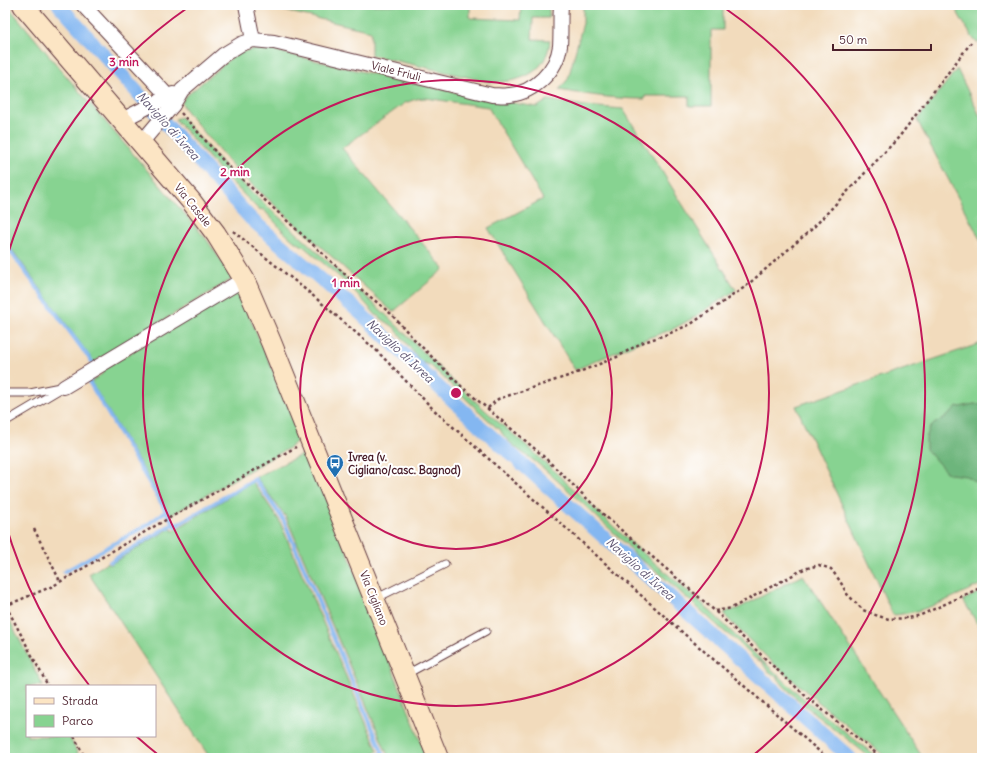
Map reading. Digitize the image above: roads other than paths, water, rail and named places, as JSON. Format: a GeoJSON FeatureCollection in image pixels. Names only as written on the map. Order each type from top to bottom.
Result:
{"type":"FeatureCollection","features":[{"type":"Feature","properties":{"kind":"main road","name":"Via Casale"},"geometry":{"type":"LineString","coordinates":[[24,5],[122,120],[147,137],[191,201],[216,234],[244,279],[310,439]]}},
{"type":"Feature","properties":{"kind":"main road","name":"Via Cigliano"},"geometry":{"type":"LineString","coordinates":[[310,439],[438,758]]}},
{"type":"Feature","properties":{"kind":"street"},"geometry":{"type":"LineString","coordinates":[[83,5],[164,92],[169,101]]}},
{"type":"Feature","properties":{"kind":"street"},"geometry":{"type":"LineString","coordinates":[[246,5],[253,40]]}},
{"type":"Feature","properties":{"kind":"street","name":"Viale Friuli"},"geometry":{"type":"LineString","coordinates":[[147,137],[169,101],[231,49],[253,40],[274,42],[492,95],[510,95],[529,90],[543,78],[555,64],[560,46],[561,5]]}},
{"type":"Feature","properties":{"kind":"street","name":"Viale Friuli"},"geometry":{"type":"LineString","coordinates":[[122,120],[169,101]]}},
{"type":"Feature","properties":{"kind":"street"},"geometry":{"type":"LineString","coordinates":[[64,386],[244,279]]}},
{"type":"Feature","properties":{"kind":"lane"},"geometry":{"type":"LineString","coordinates":[[5,393],[30,393],[64,386]]}},
{"type":"Feature","properties":{"kind":"lane"},"geometry":{"type":"LineString","coordinates":[[5,422],[64,386]]}},
{"type":"Feature","properties":{"kind":"lane"},"geometry":{"type":"LineString","coordinates":[[375,599],[445,564]]}},
{"type":"Feature","properties":{"kind":"lane"},"geometry":{"type":"LineString","coordinates":[[405,675],[486,631]]}},
{"type":"Feature","properties":{"kind":"waterway","name":"Naviglio di Ivrea"},"geometry":{"type":"LineString","coordinates":[[59,5],[251,219],[359,312],[481,427],[850,758]]}},
{"type":"Feature","properties":{"kind":"waterway"},"geometry":{"type":"LineString","coordinates":[[5,244],[95,366]]}},
{"type":"Feature","properties":{"kind":"waterway"},"geometry":{"type":"LineString","coordinates":[[91,378],[88,380],[175,526],[255,479],[283,519],[385,758]]}},
{"type":"Feature","properties":{"kind":"waterway"},"geometry":{"type":"LineString","coordinates":[[64,572],[147,525],[166,511]]}},
{"type":"Feature","properties":{"kind":"waterway"},"geometry":{"type":"LineString","coordinates":[[110,562],[174,523]]}},
{"type":"Feature","properties":{"kind":"waterway"},"geometry":{"type":"LineString","coordinates":[[372,758],[383,753]]}},
{"type":"Feature","properties":{"kind":"place","name":"Ivrea (v. Cigliano/casc. Bagnod)"},"geometry":{"type":"Point","coordinates":[335,478]}}]}
